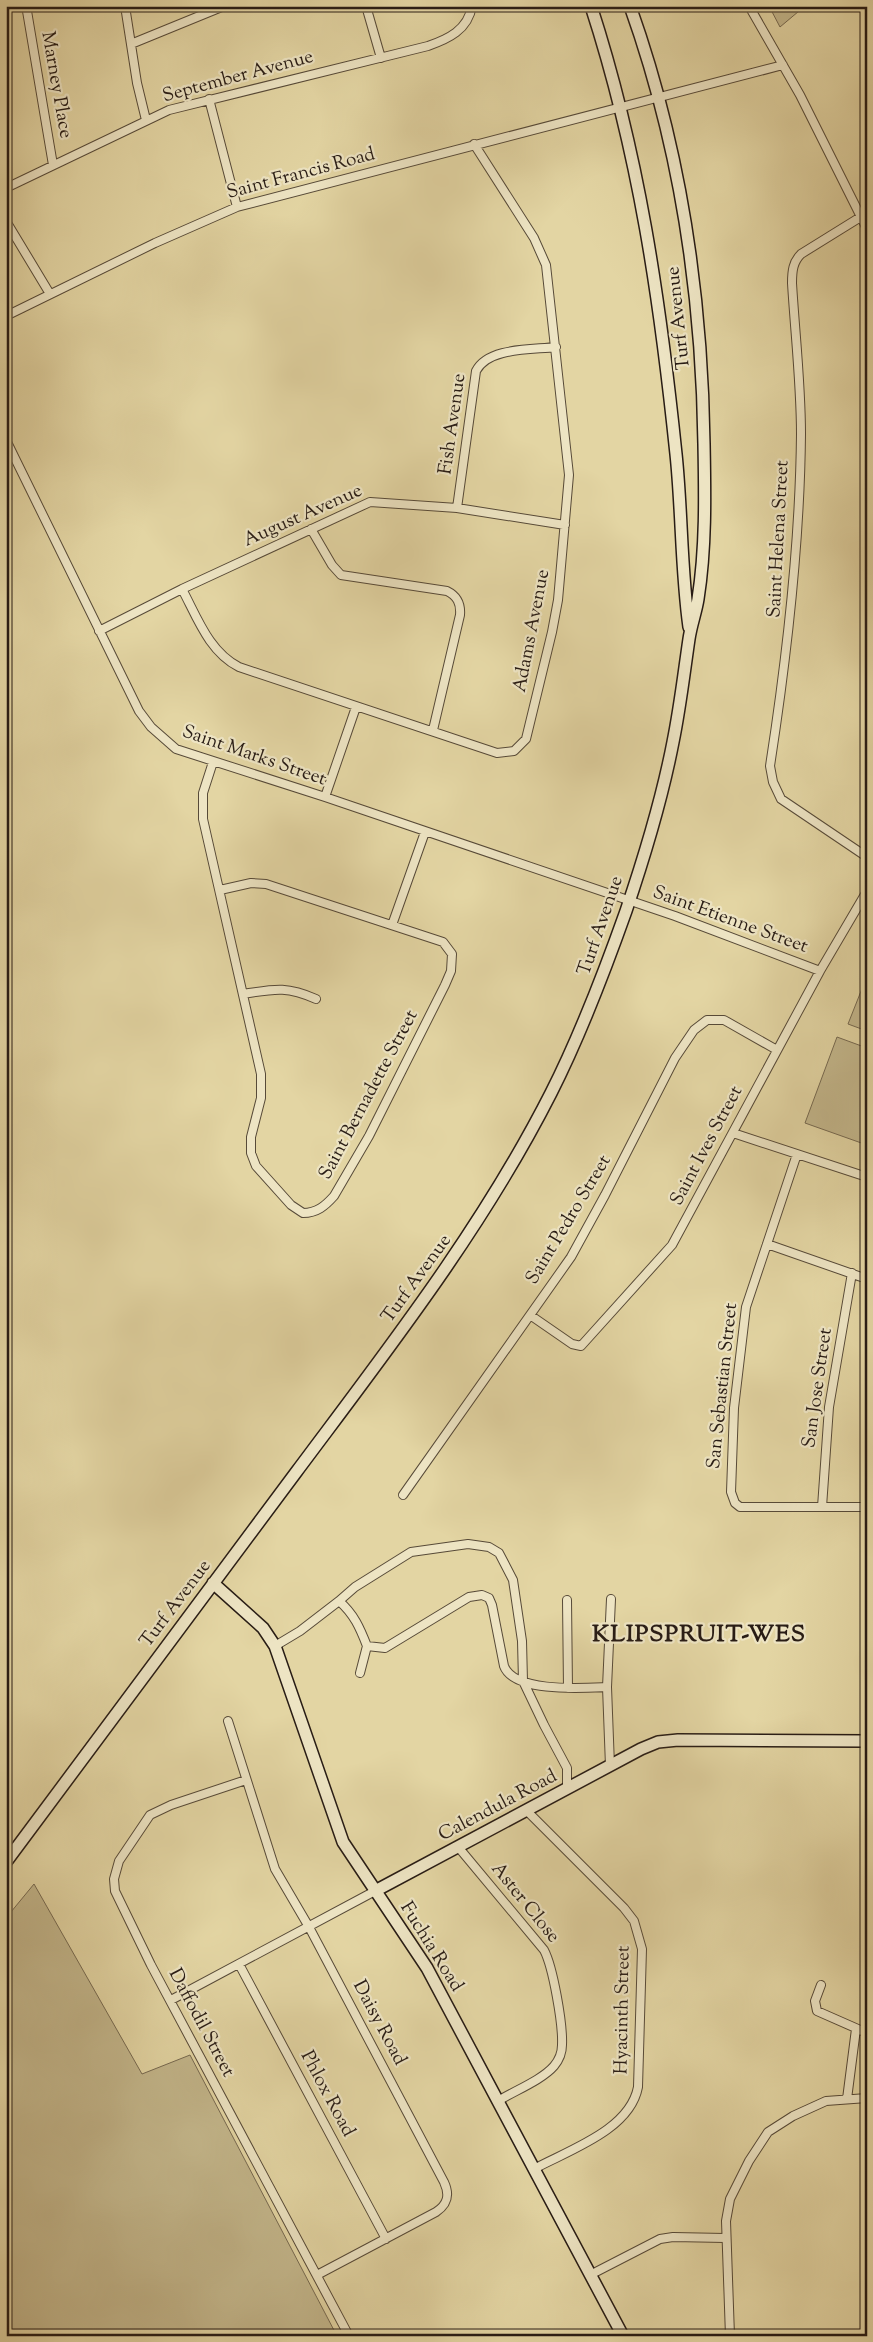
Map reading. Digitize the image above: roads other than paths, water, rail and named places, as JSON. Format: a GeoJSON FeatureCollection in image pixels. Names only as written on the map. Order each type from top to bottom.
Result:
{"type":"FeatureCollection","features":[{"type":"Feature","properties":{"kind":"main road","name":"Turf Avenue"},"geometry":{"type":"LineString","coordinates":[[591,6],[621,108],[638,186],[660,312],[676,456],[685,602],[690,634]]}},
{"type":"Feature","properties":{"kind":"main road","name":"Turf Avenue"},"geometry":{"type":"LineString","coordinates":[[6,1862],[434,1287],[496,1193],[550,1095],[572,1050],[603,977],[629,901],[662,796],[683,686],[690,634],[698,600],[705,497],[704,401],[698,318],[690,252],[660,97],[630,6]]}},
{"type":"Feature","properties":{"kind":"main road","name":"Fuchia Road"},"geometry":{"type":"LineString","coordinates":[[213,1583],[263,1628],[275,1646],[290,1684],[339,1832],[350,1854],[427,1968],[623,2336]]}},
{"type":"Feature","properties":{"kind":"main road","name":"Calendula Road"},"geometry":{"type":"LineString","coordinates":[[375,1891],[459,1848],[650,1744],[667,1741],[867,1742]]}},
{"type":"Feature","properties":{"kind":"street"},"geometry":{"type":"LineString","coordinates":[[125,6],[146,120]]}},
{"type":"Feature","properties":{"kind":"street"},"geometry":{"type":"LineString","coordinates":[[131,44],[224,6]]}},
{"type":"Feature","properties":{"kind":"street"},"geometry":{"type":"LineString","coordinates":[[366,6],[381,58]]}},
{"type":"Feature","properties":{"kind":"street","name":"September Avenue"},"geometry":{"type":"LineString","coordinates":[[6,188],[169,110],[381,58],[446,40],[461,28],[472,6]]}},
{"type":"Feature","properties":{"kind":"street"},"geometry":{"type":"LineString","coordinates":[[749,6],[864,214],[867,229]]}},
{"type":"Feature","properties":{"kind":"street","name":"Marney Place"},"geometry":{"type":"LineString","coordinates":[[27,11],[53,165]]}},
{"type":"Feature","properties":{"kind":"street","name":"Saint Francis Road"},"geometry":{"type":"LineString","coordinates":[[6,316],[155,243],[237,207],[783,65]]}},
{"type":"Feature","properties":{"kind":"street"},"geometry":{"type":"LineString","coordinates":[[210,99],[237,207]]}},
{"type":"Feature","properties":{"kind":"street","name":"Adams Avenue"},"geometry":{"type":"LineString","coordinates":[[182,589],[214,648],[225,659],[239,667],[356,707],[433,730],[497,753],[514,751],[526,739],[552,632],[569,475],[549,281],[541,253],[474,144]]}},
{"type":"Feature","properties":{"kind":"street","name":"Saint Helena Street"},"geometry":{"type":"LineString","coordinates":[[864,214],[795,259],[792,274],[801,433],[800,470],[790,629],[770,766],[773,782],[781,799],[867,857]]}},
{"type":"Feature","properties":{"kind":"street"},"geometry":{"type":"LineString","coordinates":[[6,221],[50,294]]}},
{"type":"Feature","properties":{"kind":"street","name":"Fish Avenue"},"geometry":{"type":"LineString","coordinates":[[457,508],[476,371],[479,365],[483,360],[495,354],[556,347]]}},
{"type":"Feature","properties":{"kind":"street","name":"Saint Marks Street"},"geometry":{"type":"LineString","coordinates":[[6,440],[138,711],[151,727],[176,749],[325,797],[629,901]]}},
{"type":"Feature","properties":{"kind":"street","name":"August Avenue"},"geometry":{"type":"LineString","coordinates":[[99,631],[182,589],[370,502],[457,508],[565,525]]}},
{"type":"Feature","properties":{"kind":"street"},"geometry":{"type":"LineString","coordinates":[[311,529],[332,565],[341,575],[447,591],[454,594],[458,600],[460,615],[433,730]]}},
{"type":"Feature","properties":{"kind":"street"},"geometry":{"type":"LineString","coordinates":[[325,797],[356,707]]}},
{"type":"Feature","properties":{"kind":"street","name":"Saint Bernadette Street"},"geometry":{"type":"LineString","coordinates":[[212,762],[203,793],[202,806],[220,890],[261,1074],[261,1098],[251,1137],[251,1153],[256,1166],[291,1205],[303,1213],[314,1212],[326,1204],[343,1183],[451,972],[452,954],[443,942],[258,882],[220,890]]}},
{"type":"Feature","properties":{"kind":"street"},"geometry":{"type":"LineString","coordinates":[[392,925],[425,832]]}},
{"type":"Feature","properties":{"kind":"street","name":"Saint Ives Street"},"geometry":{"type":"LineString","coordinates":[[530,1315],[575,1346],[581,1346],[586,1343],[672,1245],[820,971],[867,892]]}},
{"type":"Feature","properties":{"kind":"street","name":"Saint Etienne Street"},"geometry":{"type":"LineString","coordinates":[[629,901],[820,971]]}},
{"type":"Feature","properties":{"kind":"street"},"geometry":{"type":"LineString","coordinates":[[243,994],[282,988],[297,991],[316,999]]}},
{"type":"Feature","properties":{"kind":"street","name":"Saint Pedro Street"},"geometry":{"type":"LineString","coordinates":[[403,1495],[574,1251],[621,1165],[668,1071],[694,1030],[707,1020],[724,1020],[777,1050]]}},
{"type":"Feature","properties":{"kind":"street"},"geometry":{"type":"LineString","coordinates":[[733,1133],[867,1177]]}},
{"type":"Feature","properties":{"kind":"street","name":"San Sebastian Street"},"geometry":{"type":"LineString","coordinates":[[797,1154],[746,1307],[734,1408],[730,1485],[732,1497],[740,1507],[822,1507]]}},
{"type":"Feature","properties":{"kind":"street"},"geometry":{"type":"LineString","coordinates":[[767,1244],[867,1278]]}},
{"type":"Feature","properties":{"kind":"street","name":"San Jose Street"},"geometry":{"type":"LineString","coordinates":[[822,1507],[828,1407],[852,1274]]}},
{"type":"Feature","properties":{"kind":"street"},"geometry":{"type":"LineString","coordinates":[[822,1507],[867,1507]]}},
{"type":"Feature","properties":{"kind":"street"},"geometry":{"type":"LineString","coordinates":[[275,1646],[300,1631],[339,1602],[355,1587],[411,1552],[468,1544],[489,1547],[499,1552],[513,1580],[522,1641],[524,1681],[544,1726],[567,1768],[567,1789]]}},
{"type":"Feature","properties":{"kind":"street"},"geometry":{"type":"LineString","coordinates":[[367,1646],[385,1648],[470,1597],[487,1596],[492,1605],[505,1668],[509,1674],[538,1685],[568,1688],[607,1687]]}},
{"type":"Feature","properties":{"kind":"street"},"geometry":{"type":"LineString","coordinates":[[610,1766],[607,1687],[611,1599]]}},
{"type":"Feature","properties":{"kind":"street"},"geometry":{"type":"LineString","coordinates":[[567,1600],[568,1688]]}},
{"type":"Feature","properties":{"kind":"street"},"geometry":{"type":"LineString","coordinates":[[339,1602],[348,1608],[356,1619],[367,1646],[360,1673]]}},
{"type":"Feature","properties":{"kind":"street","name":"Daisy Road"},"geometry":{"type":"LineString","coordinates":[[228,1720],[275,1869],[309,1927],[446,2187],[448,2198],[441,2209],[317,2275]]}},
{"type":"Feature","properties":{"kind":"street","name":"Daffodil Street"},"geometry":{"type":"LineString","coordinates":[[246,1780],[171,1805],[150,1815],[141,1826],[116,1867],[114,1885],[117,1897],[170,2000],[349,2336]]}},
{"type":"Feature","properties":{"kind":"street","name":"Hyacinth Street"},"geometry":{"type":"LineString","coordinates":[[527,1811],[629,1914],[637,1929],[642,1949],[638,2087],[633,2105],[615,2125],[534,2169]]}},
{"type":"Feature","properties":{"kind":"street","name":"Aster Close"},"geometry":{"type":"LineString","coordinates":[[459,1848],[544,1950],[552,1972],[562,2038],[558,2060],[547,2072],[498,2101]]}},
{"type":"Feature","properties":{"kind":"street","name":"Calendula Road"},"geometry":{"type":"LineString","coordinates":[[170,2000],[375,1891]]}},
{"type":"Feature","properties":{"kind":"street","name":"Phlox Road"},"geometry":{"type":"LineString","coordinates":[[239,1964],[386,2239]]}},
{"type":"Feature","properties":{"kind":"street"},"geometry":{"type":"LineString","coordinates":[[822,1985],[815,2001],[816,2011],[867,2033]]}},
{"type":"Feature","properties":{"kind":"street"},"geometry":{"type":"LineString","coordinates":[[846,2099],[856,2029]]}},
{"type":"Feature","properties":{"kind":"street"},"geometry":{"type":"LineString","coordinates":[[730,2336],[726,2238],[730,2199],[749,2161],[768,2132],[811,2107],[826,2101],[867,2098]]}},
{"type":"Feature","properties":{"kind":"street"},"geometry":{"type":"LineString","coordinates":[[590,2275],[642,2246],[660,2239],[673,2237],[726,2238]]}},
{"type":"Feature","properties":{"kind":"district","name":"KLIPSPRUIT-WES"},"geometry":{"type":"Point","coordinates":[699,1635]}}]}
